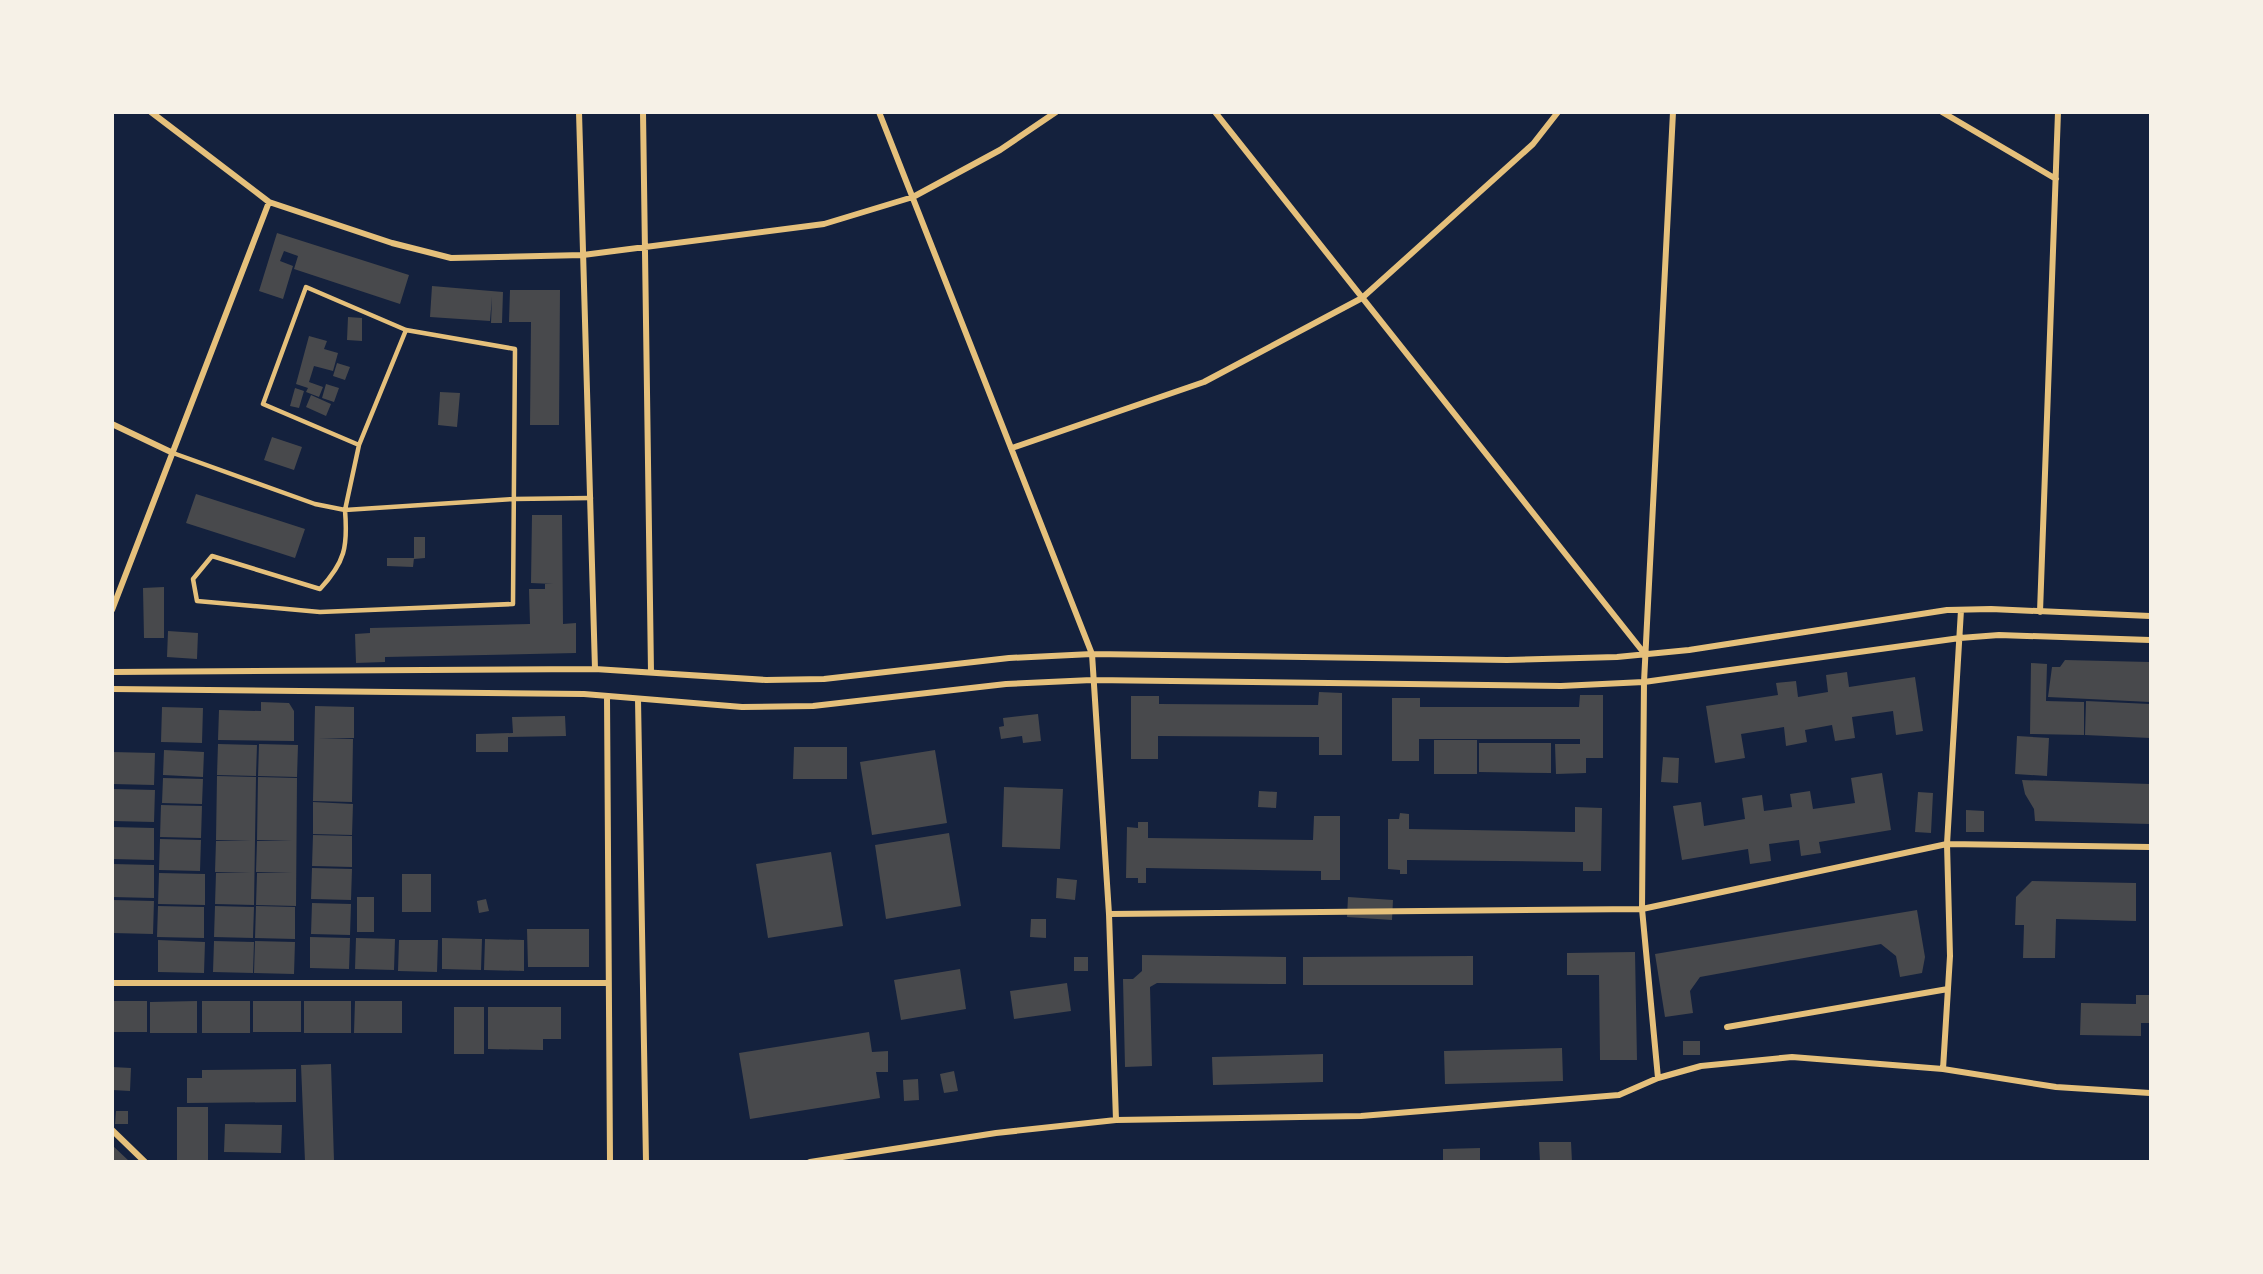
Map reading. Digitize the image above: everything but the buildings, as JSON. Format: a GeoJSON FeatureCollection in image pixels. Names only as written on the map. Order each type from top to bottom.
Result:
{"type":"FeatureCollection","features":[{"type":"Feature","properties":{"kind":"street"},"geometry":{"type":"LineString","coordinates":[[152,112],[269,202],[392,243],[451,258],[583,255],[824,224],[913,197],[1000,150],[1056,112]]}},
{"type":"Feature","properties":{"kind":"street"},"geometry":{"type":"LineString","coordinates":[[579,112],[595,669]]}},
{"type":"Feature","properties":{"kind":"street"},"geometry":{"type":"LineString","coordinates":[[643,112],[651,672]]}},
{"type":"Feature","properties":{"kind":"street"},"geometry":{"type":"LineString","coordinates":[[879,112],[1092,654],[1109,914],[1116,1120]]}},
{"type":"Feature","properties":{"kind":"street"},"geometry":{"type":"LineString","coordinates":[[1215,112],[1645,654]]}},
{"type":"Feature","properties":{"kind":"street"},"geometry":{"type":"LineString","coordinates":[[1011,448],[1204,382],[1362,298],[1533,144],[1558,112]]}},
{"type":"Feature","properties":{"kind":"street"},"geometry":{"type":"LineString","coordinates":[[1658,1078],[1642,909],[1644,682],[1673,112]]}},
{"type":"Feature","properties":{"kind":"street"},"geometry":{"type":"LineString","coordinates":[[1942,112],[2056,179]]}},
{"type":"Feature","properties":{"kind":"street"},"geometry":{"type":"LineString","coordinates":[[2040,612],[2058,112]]}},
{"type":"Feature","properties":{"kind":"street"},"geometry":{"type":"LineString","coordinates":[[112,610],[269,202]]}},
{"type":"Feature","properties":{"kind":"street"},"geometry":{"type":"LineString","coordinates":[[112,424],[173,453]]}},
{"type":"Feature","properties":{"kind":"street"},"geometry":{"type":"LineString","coordinates":[[1943,1069],[1950,956],[1947,844],[1962,610]]}},
{"type":"Feature","properties":{"kind":"street"},"geometry":{"type":"LineString","coordinates":[[112,672],[595,669],[766,680],[824,679],[1009,658],[1092,654],[1507,660],[1645,654],[1962,610],[2151,616]]}},
{"type":"Feature","properties":{"kind":"street"},"geometry":{"type":"LineString","coordinates":[[112,689],[607,696],[742,707],[813,705],[1006,684],[1092,680],[1549,686],[1644,682],[1960,638],[2000,635],[2151,640]]}},
{"type":"Feature","properties":{"kind":"street"},"geometry":{"type":"LineString","coordinates":[[607,696],[610,1161]]}},
{"type":"Feature","properties":{"kind":"street"},"geometry":{"type":"LineString","coordinates":[[638,699],[646,1161]]}},
{"type":"Feature","properties":{"kind":"street"},"geometry":{"type":"LineString","coordinates":[[1109,914],[1642,909],[1947,844],[2151,848]]}},
{"type":"Feature","properties":{"kind":"street"},"geometry":{"type":"LineString","coordinates":[[112,983],[608,983]]}},
{"type":"Feature","properties":{"kind":"street"},"geometry":{"type":"LineString","coordinates":[[1727,1026],[1948,989]]}},
{"type":"Feature","properties":{"kind":"street"},"geometry":{"type":"LineString","coordinates":[[810,1161],[996,1133],[1116,1120],[1385,1114],[1619,1095],[1658,1078],[1701,1066],[1792,1057],[1943,1069],[2056,1087],[2151,1093]]}},
{"type":"Feature","properties":{"kind":"street"},"geometry":{"type":"LineString","coordinates":[[112,1130],[145,1161]]}},
{"type":"Feature","properties":{"kind":"lane"},"geometry":{"type":"LineString","coordinates":[[359,445],[263,404],[306,287],[406,330],[515,349],[513,604],[320,612],[197,601],[194,579],[212,556],[320,589],[336,571],[347,540],[345,510],[359,445],[406,330]]}},
{"type":"Feature","properties":{"kind":"lane"},"geometry":{"type":"LineString","coordinates":[[173,453],[315,504],[345,510],[513,499],[591,498]]}}]}
